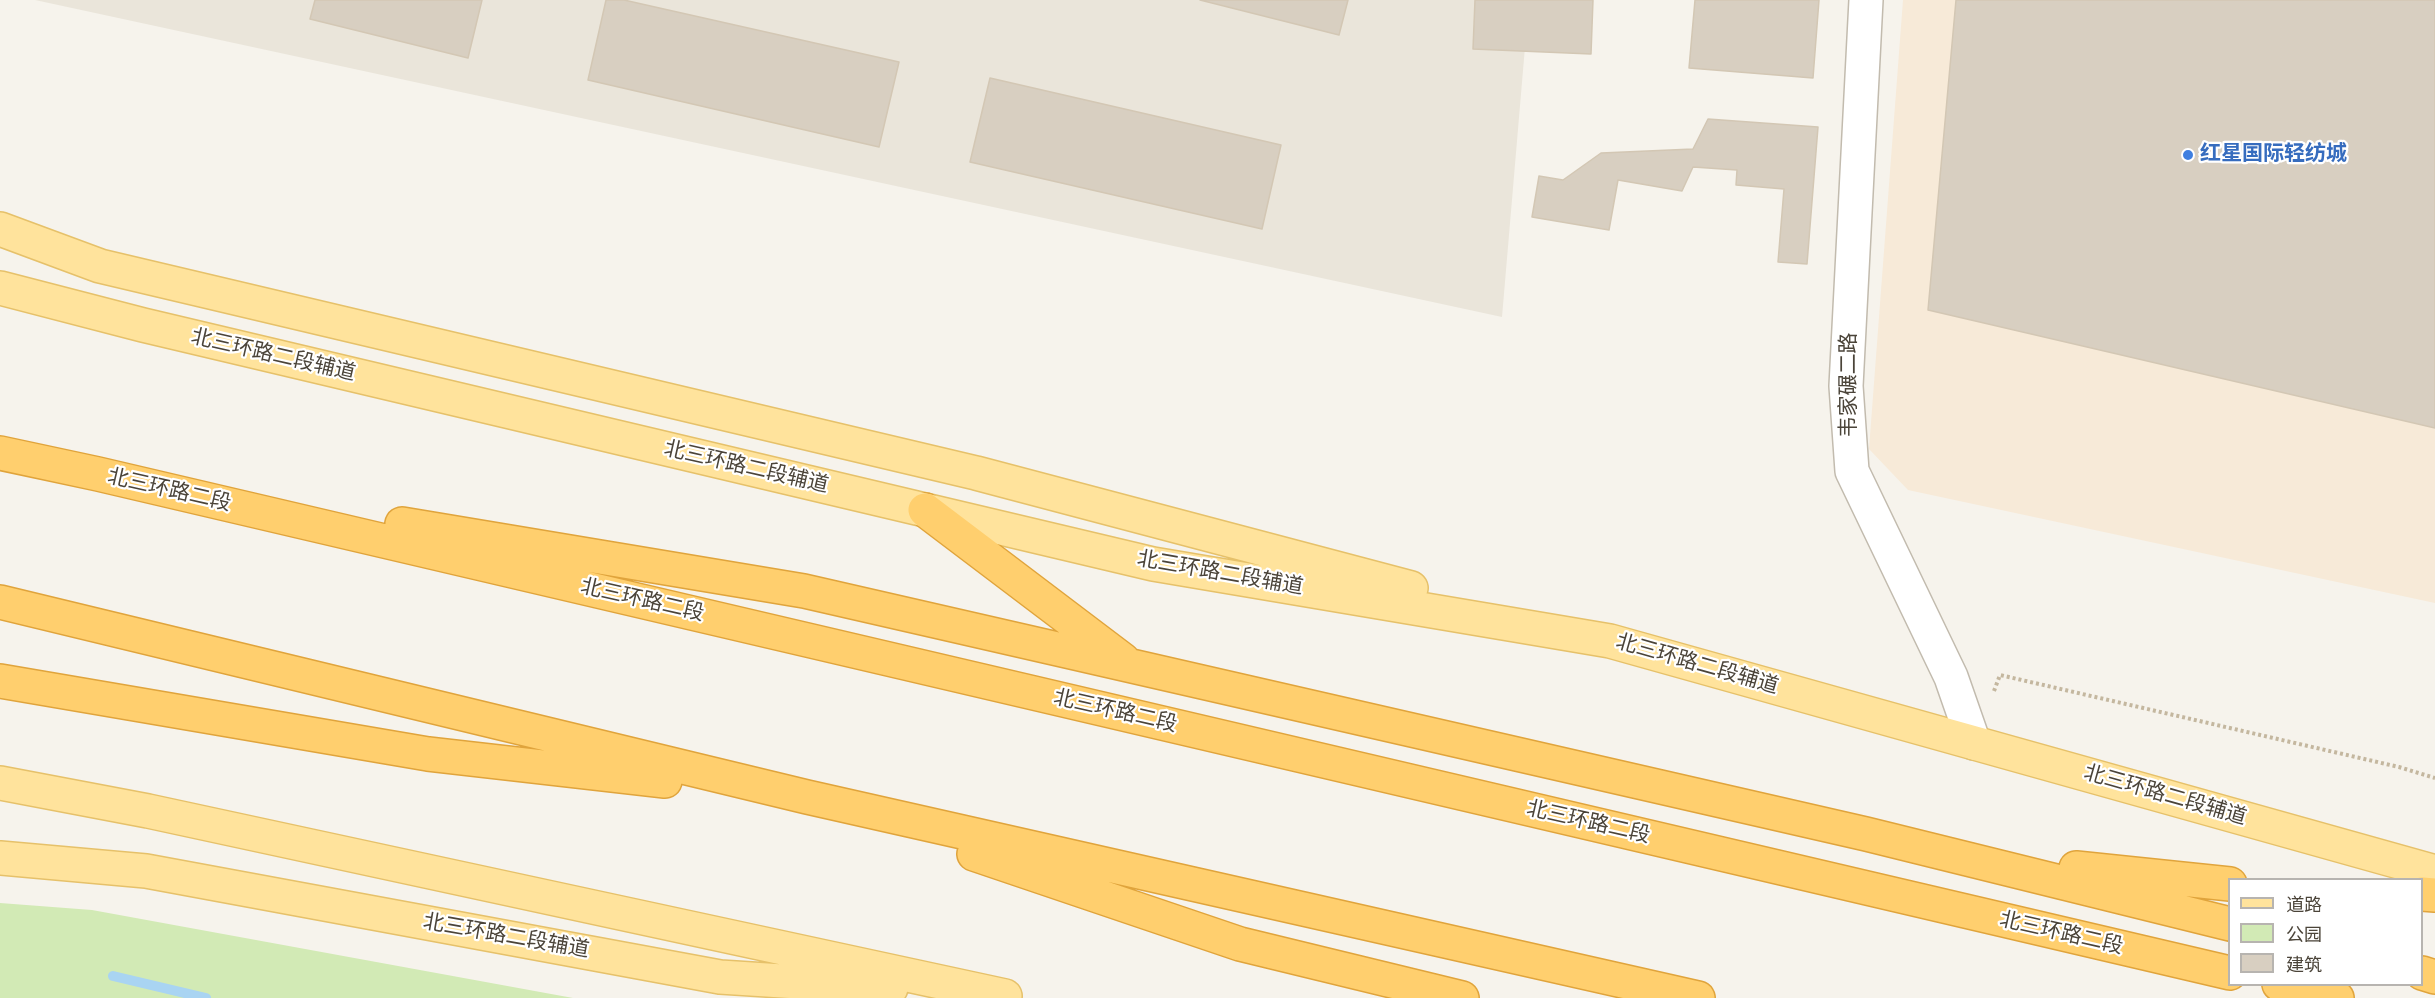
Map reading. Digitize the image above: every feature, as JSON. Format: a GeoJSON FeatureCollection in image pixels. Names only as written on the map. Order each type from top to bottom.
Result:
{"type":"FeatureCollection","features":[{"type":"Feature","properties":{"kind":"highway","name":"北三环路二段"},"geometry":{"type":"LineString","coordinates":[[0,453],[98,474],[2228,973]]}},
{"type":"Feature","properties":{"kind":"highway"},"geometry":{"type":"LineString","coordinates":[[98,474],[804,591],[1866,834],[2228,924]]}},
{"type":"Feature","properties":{"kind":"highway"},"geometry":{"type":"LineString","coordinates":[[925,510],[1131,666]]}},
{"type":"Feature","properties":{"kind":"highway"},"geometry":{"type":"LineString","coordinates":[[0,602],[807,798],[1698,998]]}},
{"type":"Feature","properties":{"kind":"highway"},"geometry":{"type":"LineString","coordinates":[[0,681],[428,754],[807,798],[1240,944],[1462,998]]}},
{"type":"Feature","properties":{"kind":"highway"},"geometry":{"type":"LineString","coordinates":[[1944,854],[2228,884]]}},
{"type":"Feature","properties":{"kind":"highway"},"geometry":{"type":"LineString","coordinates":[[2287,986],[2337,998]]}},
{"type":"Feature","properties":{"kind":"main road"},"geometry":{"type":"LineString","coordinates":[[0,229],[100,266],[976,473],[1610,640]]}},
{"type":"Feature","properties":{"kind":"main road","name":"北三环路二段辅道"},"geometry":{"type":"LineString","coordinates":[[0,288],[143,325],[1153,564],[1610,640],[1974,743],[2419,863],[2435,872]]}},
{"type":"Feature","properties":{"kind":"main road"},"geometry":{"type":"LineString","coordinates":[[3,783],[148,811],[1010,997]]}},
{"type":"Feature","properties":{"kind":"main road","name":"北三环路二段辅道"},"geometry":{"type":"LineString","coordinates":[[0,858],[146,871],[720,977],[1010,997]]}},
{"type":"Feature","properties":{"kind":"street","name":"韦家碾二路"},"geometry":{"type":"LineString","coordinates":[[1866,0],[1846,386],[1852,471],[1951,677],[1974,743]]}},
{"type":"Feature","properties":{"kind":"path"},"geometry":{"type":"LineString","coordinates":[[1992,695],[2000,675],[2388,764],[2435,777]]}},
{"type":"Feature","properties":{"kind":"shaded area"},"geometry":{"type":"Polygon","coordinates":[[[35,0],[1529,0],[1502,317],[35,0]]]}},
{"type":"Feature","properties":{"kind":"shaded area","name":"红星国际轻纺城"},"geometry":{"type":"Polygon","coordinates":[[[1903,0],[2435,0],[2435,603],[1908,490],[1869,449],[1903,0]]]}},
{"type":"Feature","properties":{"kind":"green space"},"geometry":{"type":"Polygon","coordinates":[[[0,903],[92,910],[573,998],[0,998],[0,903]]]}},
{"type":"Feature","properties":{"kind":"building"},"geometry":{"type":"Polygon","coordinates":[[[315,0],[482,0],[468,58],[310,19],[315,0]]]}},
{"type":"Feature","properties":{"kind":"building"},"geometry":{"type":"Polygon","coordinates":[[[606,0],[624,0],[899,62],[879,147],[588,80],[606,0]]]}},
{"type":"Feature","properties":{"kind":"building"},"geometry":{"type":"Polygon","coordinates":[[[1200,0],[1348,0],[1339,35],[1200,0]]]}},
{"type":"Feature","properties":{"kind":"building"},"geometry":{"type":"Polygon","coordinates":[[[1475,0],[1593,0],[1591,54],[1473,49],[1475,0]]]}},
{"type":"Feature","properties":{"kind":"building"},"geometry":{"type":"Polygon","coordinates":[[[1695,0],[1819,0],[1813,78],[1689,68],[1695,0]]]}},
{"type":"Feature","properties":{"kind":"building","name":"红星国际轻纺城"},"geometry":{"type":"Polygon","coordinates":[[[1956,0],[2435,0],[2435,428],[1928,310],[1956,0]]]}},
{"type":"Feature","properties":{"kind":"building"},"geometry":{"type":"Polygon","coordinates":[[[990,78],[1281,145],[1262,229],[970,162],[990,78]]]}},
{"type":"Feature","properties":{"kind":"building"},"geometry":{"type":"Polygon","coordinates":[[[1708,119],[1818,127],[1807,264],[1778,262],[1784,189],[1736,185],[1737,170],[1693,167],[1682,191],[1618,180],[1609,230],[1532,217],[1539,176],[1563,180],[1601,153],[1693,149],[1708,119]]]}},
{"type":"Feature","properties":{"kind":"waterway"},"geometry":{"type":"LineString","coordinates":[[113,976],[206,998]]}},
{"type":"Feature","properties":{"kind":"place","name":"红星国际轻纺城"},"geometry":{"type":"Point","coordinates":[2188,155]}}]}
